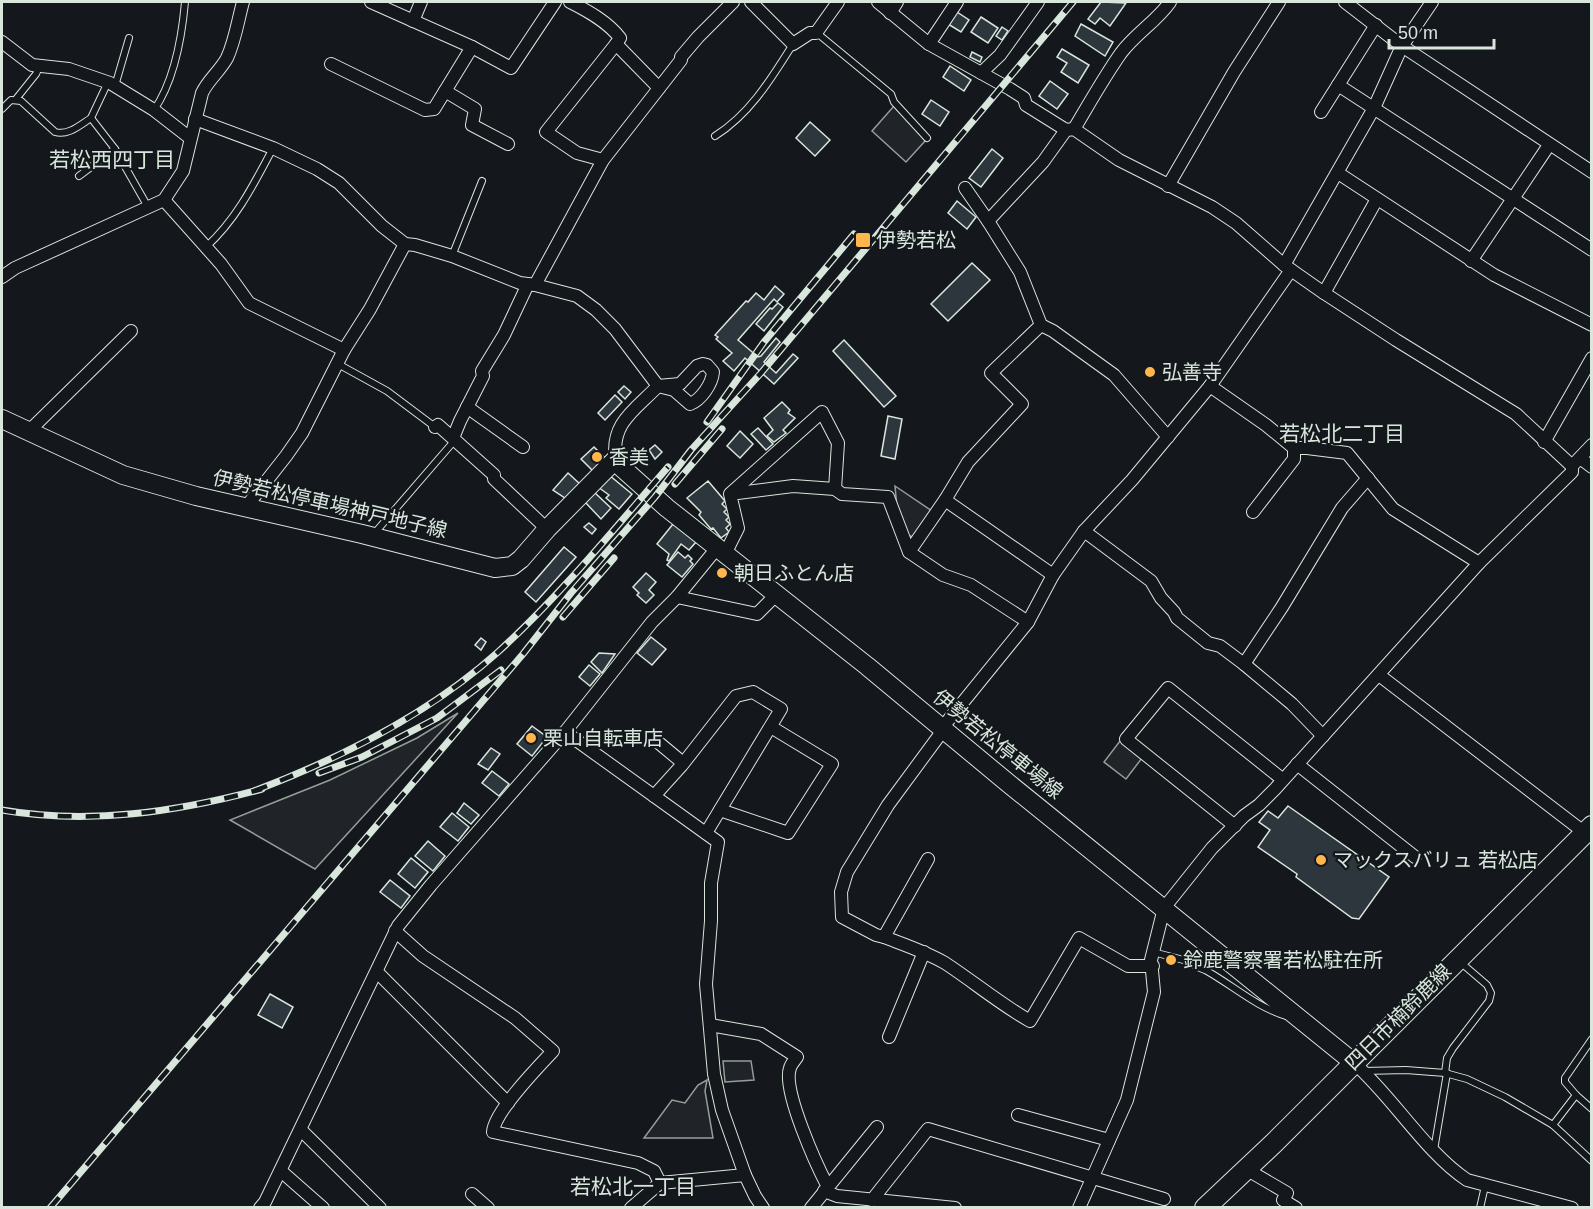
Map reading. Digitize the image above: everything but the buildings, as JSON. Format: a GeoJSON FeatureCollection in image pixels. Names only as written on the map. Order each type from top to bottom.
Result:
{"type":"FeatureCollection","features":[{"type":"Feature","properties":{"kind":"main road","name":"伊勢若松停車場神戸地子線"},"geometry":{"type":"LineString","coordinates":[[2,419],[123,476],[196,496],[371,536],[495,568],[512,566],[521,560],[547,529],[616,459]]}},
{"type":"Feature","properties":{"kind":"main road","name":"伊勢若松停車場線"},"geometry":{"type":"LineString","coordinates":[[616,459],[639,484],[1358,1067]]}},
{"type":"Feature","properties":{"kind":"main road","name":"四日市楠鈴鹿線"},"geometry":{"type":"LineString","coordinates":[[1205,1208],[1358,1067],[1457,959],[1588,832]]}},
{"type":"Feature","properties":{"kind":"street"},"geometry":{"type":"LineString","coordinates":[[2,277],[15,268],[164,200],[183,171],[195,119],[206,85],[221,69],[228,56],[243,2]]}},
{"type":"Feature","properties":{"kind":"street"},"geometry":{"type":"LineString","coordinates":[[371,2],[472,47],[511,68],[555,2]]}},
{"type":"Feature","properties":{"kind":"street"},"geometry":{"type":"LineString","coordinates":[[413,21],[421,2]]}},
{"type":"Feature","properties":{"kind":"street"},"geometry":{"type":"LineString","coordinates":[[570,2],[591,13],[620,38],[546,132],[577,153],[603,160]]}},
{"type":"Feature","properties":{"kind":"street"},"geometry":{"type":"LineString","coordinates":[[454,439],[483,376],[482,371],[603,160],[698,37],[733,2]]}},
{"type":"Feature","properties":{"kind":"street"},"geometry":{"type":"LineString","coordinates":[[751,2],[793,44],[810,33],[816,33],[838,2]]}},
{"type":"Feature","properties":{"kind":"street"},"geometry":{"type":"LineString","coordinates":[[878,2],[929,44],[1024,98],[1026,105],[1119,160],[1212,207],[1236,223],[1288,267],[1324,293],[1516,414],[1544,442],[1576,462],[1592,466]]}},
{"type":"Feature","properties":{"kind":"street"},"geometry":{"type":"LineString","coordinates":[[890,13],[897,2]]}},
{"type":"Feature","properties":{"kind":"street"},"geometry":{"type":"LineString","coordinates":[[929,44],[957,2]]}},
{"type":"Feature","properties":{"kind":"street"},"geometry":{"type":"LineString","coordinates":[[981,73],[1000,55],[1038,2]]}},
{"type":"Feature","properties":{"kind":"street"},"geometry":{"type":"LineString","coordinates":[[988,221],[1070,130],[1122,52],[1170,2]]}},
{"type":"Feature","properties":{"kind":"street"},"geometry":{"type":"LineString","coordinates":[[1168,186],[1276,2]]}},
{"type":"Feature","properties":{"kind":"street"},"geometry":{"type":"LineString","coordinates":[[1345,2],[1402,46],[1592,172]]}},
{"type":"Feature","properties":{"kind":"street"},"geometry":{"type":"LineString","coordinates":[[1153,966],[1128,966],[1079,938],[1030,1021],[944,963],[924,952],[876,935],[842,917],[841,892],[847,872],[875,825],[943,729],[1028,622],[1053,575],[1084,531],[1132,480],[1210,386],[1288,267],[1374,108],[1402,46],[1432,2]]}},
{"type":"Feature","properties":{"kind":"street"},"geometry":{"type":"LineString","coordinates":[[1321,112],[1376,25]]}},
{"type":"Feature","properties":{"kind":"street"},"geometry":{"type":"LineString","coordinates":[[2,42],[32,65],[69,69],[112,84],[154,110],[190,138]]}},
{"type":"Feature","properties":{"kind":"street"},"geometry":{"type":"LineString","coordinates":[[616,44],[659,88]]}},
{"type":"Feature","properties":{"kind":"street"},"geometry":{"type":"LineString","coordinates":[[331,64],[424,110],[434,108],[472,47]]}},
{"type":"Feature","properties":{"kind":"street"},"geometry":{"type":"LineString","coordinates":[[1338,85],[1592,250]]}},
{"type":"Feature","properties":{"kind":"street"},"geometry":{"type":"LineString","coordinates":[[445,91],[475,109],[472,125],[508,144]]}},
{"type":"Feature","properties":{"kind":"street"},"geometry":{"type":"LineString","coordinates":[[195,119],[273,148],[317,169],[339,183],[381,226],[405,244],[452,256],[520,283],[577,296],[596,310],[615,329],[658,386],[620,424],[615,436],[616,459]]}},
{"type":"Feature","properties":{"kind":"street"},"geometry":{"type":"LineString","coordinates":[[1471,261],[1549,145]]}},
{"type":"Feature","properties":{"kind":"street"},"geometry":{"type":"LineString","coordinates":[[1338,172],[1494,275],[1592,325]]}},
{"type":"Feature","properties":{"kind":"street"},"geometry":{"type":"LineString","coordinates":[[965,188],[1020,272],[1041,325],[1053,331],[1114,375],[1168,437]]}},
{"type":"Feature","properties":{"kind":"street"},"geometry":{"type":"LineString","coordinates":[[1324,293],[1377,199]]}},
{"type":"Feature","properties":{"kind":"street"},"geometry":{"type":"LineString","coordinates":[[164,200],[221,264],[249,303],[344,350]]}},
{"type":"Feature","properties":{"kind":"street"},"geometry":{"type":"LineString","coordinates":[[246,507],[302,433],[344,350],[405,244]]}},
{"type":"Feature","properties":{"kind":"street"},"geometry":{"type":"LineString","coordinates":[[909,552],[968,462],[1022,404],[991,373],[1041,325]]}},
{"type":"Feature","properties":{"kind":"street"},"geometry":{"type":"LineString","coordinates":[[29,431],[131,331]]}},
{"type":"Feature","properties":{"kind":"street"},"geometry":{"type":"LineString","coordinates":[[1544,442],[1592,358]]}},
{"type":"Feature","properties":{"kind":"street"},"geometry":{"type":"LineString","coordinates":[[1210,386],[1266,425],[1294,448],[1347,453],[1393,509],[1479,563]]}},
{"type":"Feature","properties":{"kind":"street"},"geometry":{"type":"LineString","coordinates":[[467,407],[523,447]]}},
{"type":"Feature","properties":{"kind":"street"},"geometry":{"type":"LineString","coordinates":[[730,494],[822,412],[838,443],[835,489]]}},
{"type":"Feature","properties":{"kind":"street"},"geometry":{"type":"LineString","coordinates":[[435,427],[438,425],[494,475],[494,479],[547,529]]}},
{"type":"Feature","properties":{"kind":"street"},"geometry":{"type":"LineString","coordinates":[[1079,1208],[1127,1100],[1154,992],[1151,960],[1164,909],[1198,864],[1244,816],[1259,805],[1479,563],[1572,472],[1576,462],[1592,445]]}},
{"type":"Feature","properties":{"kind":"street"},"geometry":{"type":"LineString","coordinates":[[1253,512],[1294,459],[1294,448]]}},
{"type":"Feature","properties":{"kind":"street"},"geometry":{"type":"LineString","coordinates":[[1244,664],[1282,607],[1342,507],[1368,478]]}},
{"type":"Feature","properties":{"kind":"street"},"geometry":{"type":"LineString","coordinates":[[730,494],[793,486],[835,489],[842,495],[888,497],[909,552],[943,575],[971,585],[1028,622]]}},
{"type":"Feature","properties":{"kind":"street"},"geometry":{"type":"LineString","coordinates":[[260,1208],[266,1202],[395,931],[431,885],[565,732],[652,622],[721,551],[738,528],[730,494]]}},
{"type":"Feature","properties":{"kind":"street"},"geometry":{"type":"LineString","coordinates":[[945,500],[1053,575]]}},
{"type":"Feature","properties":{"kind":"street"},"geometry":{"type":"LineString","coordinates":[[1084,531],[1151,581],[1177,618],[1208,643],[1220,646],[1244,664],[1292,704],[1323,736]]}},
{"type":"Feature","properties":{"kind":"street"},"geometry":{"type":"LineString","coordinates":[[677,597],[757,614],[776,595]]}},
{"type":"Feature","properties":{"kind":"street"},"geometry":{"type":"LineString","coordinates":[[1379,675],[1588,832]]}},
{"type":"Feature","properties":{"kind":"street"},"geometry":{"type":"LineString","coordinates":[[1235,826],[1126,739],[1168,688],[1282,779]]}},
{"type":"Feature","properties":{"kind":"street"},"geometry":{"type":"LineString","coordinates":[[654,796],[736,696],[753,692],[781,709],[706,833]]}},
{"type":"Feature","properties":{"kind":"street"},"geometry":{"type":"LineString","coordinates":[[720,810],[788,833],[832,764],[771,727]]}},
{"type":"Feature","properties":{"kind":"street"},"geometry":{"type":"LineString","coordinates":[[565,732],[718,842],[711,883],[711,921],[706,984],[714,1074],[722,1110],[745,1175],[755,1196],[764,1208]]}},
{"type":"Feature","properties":{"kind":"street"},"geometry":{"type":"LineString","coordinates":[[653,738],[683,763]]}},
{"type":"Feature","properties":{"kind":"street"},"geometry":{"type":"LineString","coordinates":[[1297,764],[1415,857]]}},
{"type":"Feature","properties":{"kind":"street"},"geometry":{"type":"LineString","coordinates":[[884,937],[928,859]]}},
{"type":"Feature","properties":{"kind":"street"},"geometry":{"type":"LineString","coordinates":[[395,931],[423,956],[515,1018],[553,1051],[508,1103],[493,1126],[493,1132],[639,1163],[654,1171],[660,1183]]}},
{"type":"Feature","properties":{"kind":"street"},"geometry":{"type":"LineString","coordinates":[[889,1037],[924,952]]}},
{"type":"Feature","properties":{"kind":"street"},"geometry":{"type":"LineString","coordinates":[[377,972],[508,1103]]}},
{"type":"Feature","properties":{"kind":"street"},"geometry":{"type":"LineString","coordinates":[[710,1025],[761,1034],[797,1057],[789,1070],[791,1092],[813,1159],[826,1189],[837,1196],[955,1208]]}},
{"type":"Feature","properties":{"kind":"street"},"geometry":{"type":"LineString","coordinates":[[1358,1067],[1372,1079],[1434,1150],[1467,1180],[1572,1208]]}},
{"type":"Feature","properties":{"kind":"street"},"geometry":{"type":"LineString","coordinates":[[1018,1115],[1109,1140]]}},
{"type":"Feature","properties":{"kind":"street"},"geometry":{"type":"LineString","coordinates":[[810,1208],[877,1127]]}},
{"type":"Feature","properties":{"kind":"street"},"geometry":{"type":"LineString","coordinates":[[873,1200],[928,1129],[1164,1199]]}},
{"type":"Feature","properties":{"kind":"street"},"geometry":{"type":"LineString","coordinates":[[301,1130],[380,1208]]}},
{"type":"Feature","properties":{"kind":"street"},"geometry":{"type":"LineString","coordinates":[[1246,1169],[1287,1193],[1280,1204],[1296,1208]]}},
{"type":"Feature","properties":{"kind":"street"},"geometry":{"type":"LineString","coordinates":[[281,1171],[323,1208]]}},
{"type":"Feature","properties":{"kind":"street"},"geometry":{"type":"LineString","coordinates":[[631,1208],[660,1183],[745,1175]]}},
{"type":"Feature","properties":{"kind":"street"},"geometry":{"type":"LineString","coordinates":[[472,1194],[488,1208]]}},
{"type":"Feature","properties":{"kind":"lane"},"geometry":{"type":"LineString","coordinates":[[154,110],[162,99],[172,74],[183,25],[185,2]]}},
{"type":"Feature","properties":{"kind":"lane"},"geometry":{"type":"LineString","coordinates":[[816,33],[891,94],[894,102],[927,138]]}},
{"type":"Feature","properties":{"kind":"lane"},"geometry":{"type":"LineString","coordinates":[[16,99],[55,132],[68,133],[91,118],[112,84],[129,38]]}},
{"type":"Feature","properties":{"kind":"lane"},"geometry":{"type":"LineString","coordinates":[[715,136],[727,128],[763,93],[793,44]]}},
{"type":"Feature","properties":{"kind":"lane"},"geometry":{"type":"LineString","coordinates":[[2,109],[11,100],[16,99],[39,67]]}},
{"type":"Feature","properties":{"kind":"lane"},"geometry":{"type":"LineString","coordinates":[[91,118],[115,149],[148,207]]}},
{"type":"Feature","properties":{"kind":"lane"},"geometry":{"type":"LineString","coordinates":[[206,247],[218,236],[244,201],[273,148]]}},
{"type":"Feature","properties":{"kind":"lane"},"geometry":{"type":"LineString","coordinates":[[78,176],[115,149]]}},
{"type":"Feature","properties":{"kind":"lane"},"geometry":{"type":"LineString","coordinates":[[452,256],[482,181]]}},
{"type":"Feature","properties":{"kind":"lane"},"geometry":{"type":"LineString","coordinates":[[338,364],[387,391],[435,427]]}},
{"type":"Feature","properties":{"kind":"lane"},"geometry":{"type":"LineString","coordinates":[[371,536],[454,439]]}},
{"type":"Feature","properties":{"kind":"lane"},"geometry":{"type":"LineString","coordinates":[[1153,952],[1191,962],[1193,966],[1206,971],[1244,997],[1270,1011],[1290,1017],[1295,1015]]}},
{"type":"Feature","properties":{"kind":"lane"},"geometry":{"type":"LineString","coordinates":[[1434,1150],[1447,1058],[1489,1002],[1491,993],[1487,985],[1457,959]]}},
{"type":"Feature","properties":{"kind":"lane"},"geometry":{"type":"LineString","coordinates":[[1592,1039],[1565,1078],[1565,1082],[1576,1095],[1592,1108]]}},
{"type":"Feature","properties":{"kind":"lane"},"geometry":{"type":"LineString","coordinates":[[1358,1067],[1446,1073],[1467,1079],[1505,1097],[1553,1125],[1592,1161]]}},
{"type":"Feature","properties":{"kind":"lane"},"geometry":{"type":"LineString","coordinates":[[1553,1125],[1576,1095]]}},
{"type":"Feature","properties":{"kind":"lane"},"geometry":{"type":"LineString","coordinates":[[1480,1208],[1485,1186]]}},
{"type":"Feature","properties":{"kind":"shaded area"},"geometry":{"type":"Polygon","coordinates":[[[894,106],[926,140],[906,162],[872,131],[894,106]]]}},
{"type":"Feature","properties":{"kind":"shaded area"},"geometry":{"type":"Polygon","coordinates":[[[895,486],[932,511],[914,537],[906,535],[897,508],[895,486]]]}},
{"type":"Feature","properties":{"kind":"shaded area"},"geometry":{"type":"Polygon","coordinates":[[[458,713],[315,869],[230,820],[330,780],[417,738],[458,713]]]}},
{"type":"Feature","properties":{"kind":"shaded area"},"geometry":{"type":"Polygon","coordinates":[[[1120,741],[1142,758],[1126,779],[1104,762],[1120,741]]]}},
{"type":"Feature","properties":{"kind":"shaded area"},"geometry":{"type":"Polygon","coordinates":[[[723,1061],[751,1061],[754,1080],[725,1082],[723,1061]]]}},
{"type":"Feature","properties":{"kind":"shaded area"},"geometry":{"type":"Polygon","coordinates":[[[707,1080],[705,1091],[713,1138],[644,1138],[672,1100],[685,1103],[698,1085],[707,1080]]]}},
{"type":"Feature","properties":{"kind":"railway"},"geometry":{"type":"LineString","coordinates":[[50,1208],[523,654],[571,593],[655,497],[691,450],[761,373],[1073,2]]}},
{"type":"Feature","properties":{"kind":"railway"},"geometry":{"type":"LineString","coordinates":[[707,422],[764,342],[854,234]]}},
{"type":"Feature","properties":{"kind":"railway"},"geometry":{"type":"LineString","coordinates":[[675,484],[722,429]]}},
{"type":"Feature","properties":{"kind":"railway"},"geometry":{"type":"LineString","coordinates":[[254,791],[319,764],[383,732],[413,715],[471,674],[543,609],[668,467]]}},
{"type":"Feature","properties":{"kind":"railway"},"geometry":{"type":"LineString","coordinates":[[563,617],[614,558]]}},
{"type":"Feature","properties":{"kind":"railway"},"geometry":{"type":"LineString","coordinates":[[319,773],[362,757],[437,718],[501,670]]}},
{"type":"Feature","properties":{"kind":"railway"},"geometry":{"type":"LineString","coordinates":[[2,810],[67,816],[133,814],[198,804],[262,789]]}},
{"type":"Feature","properties":{"kind":"place","name":"伊勢若松"},"geometry":{"type":"Point","coordinates":[863,240]}},
{"type":"Feature","properties":{"kind":"place","name":"弘善寺"},"geometry":{"type":"Point","coordinates":[1150,372]}},
{"type":"Feature","properties":{"kind":"place","name":"香美"},"geometry":{"type":"Point","coordinates":[597,457]}},
{"type":"Feature","properties":{"kind":"place","name":"朝日ふとん店"},"geometry":{"type":"Point","coordinates":[722,573]}},
{"type":"Feature","properties":{"kind":"place","name":"栗山自転車店"},"geometry":{"type":"Point","coordinates":[531,738]}},
{"type":"Feature","properties":{"kind":"place","name":"マックスバリュ 若松店"},"geometry":{"type":"Point","coordinates":[1321,860]}},
{"type":"Feature","properties":{"kind":"place","name":"鈴鹿警察署若松駐在所"},"geometry":{"type":"Point","coordinates":[1171,960]}},
{"type":"Feature","properties":{"kind":"district","name":"若松西四丁目"},"geometry":{"type":"Point","coordinates":[112,159]}},
{"type":"Feature","properties":{"kind":"district","name":"若松北二丁目"},"geometry":{"type":"Point","coordinates":[1342,433]}},
{"type":"Feature","properties":{"kind":"district","name":"若松北一丁目"},"geometry":{"type":"Point","coordinates":[633,1186]}}]}
